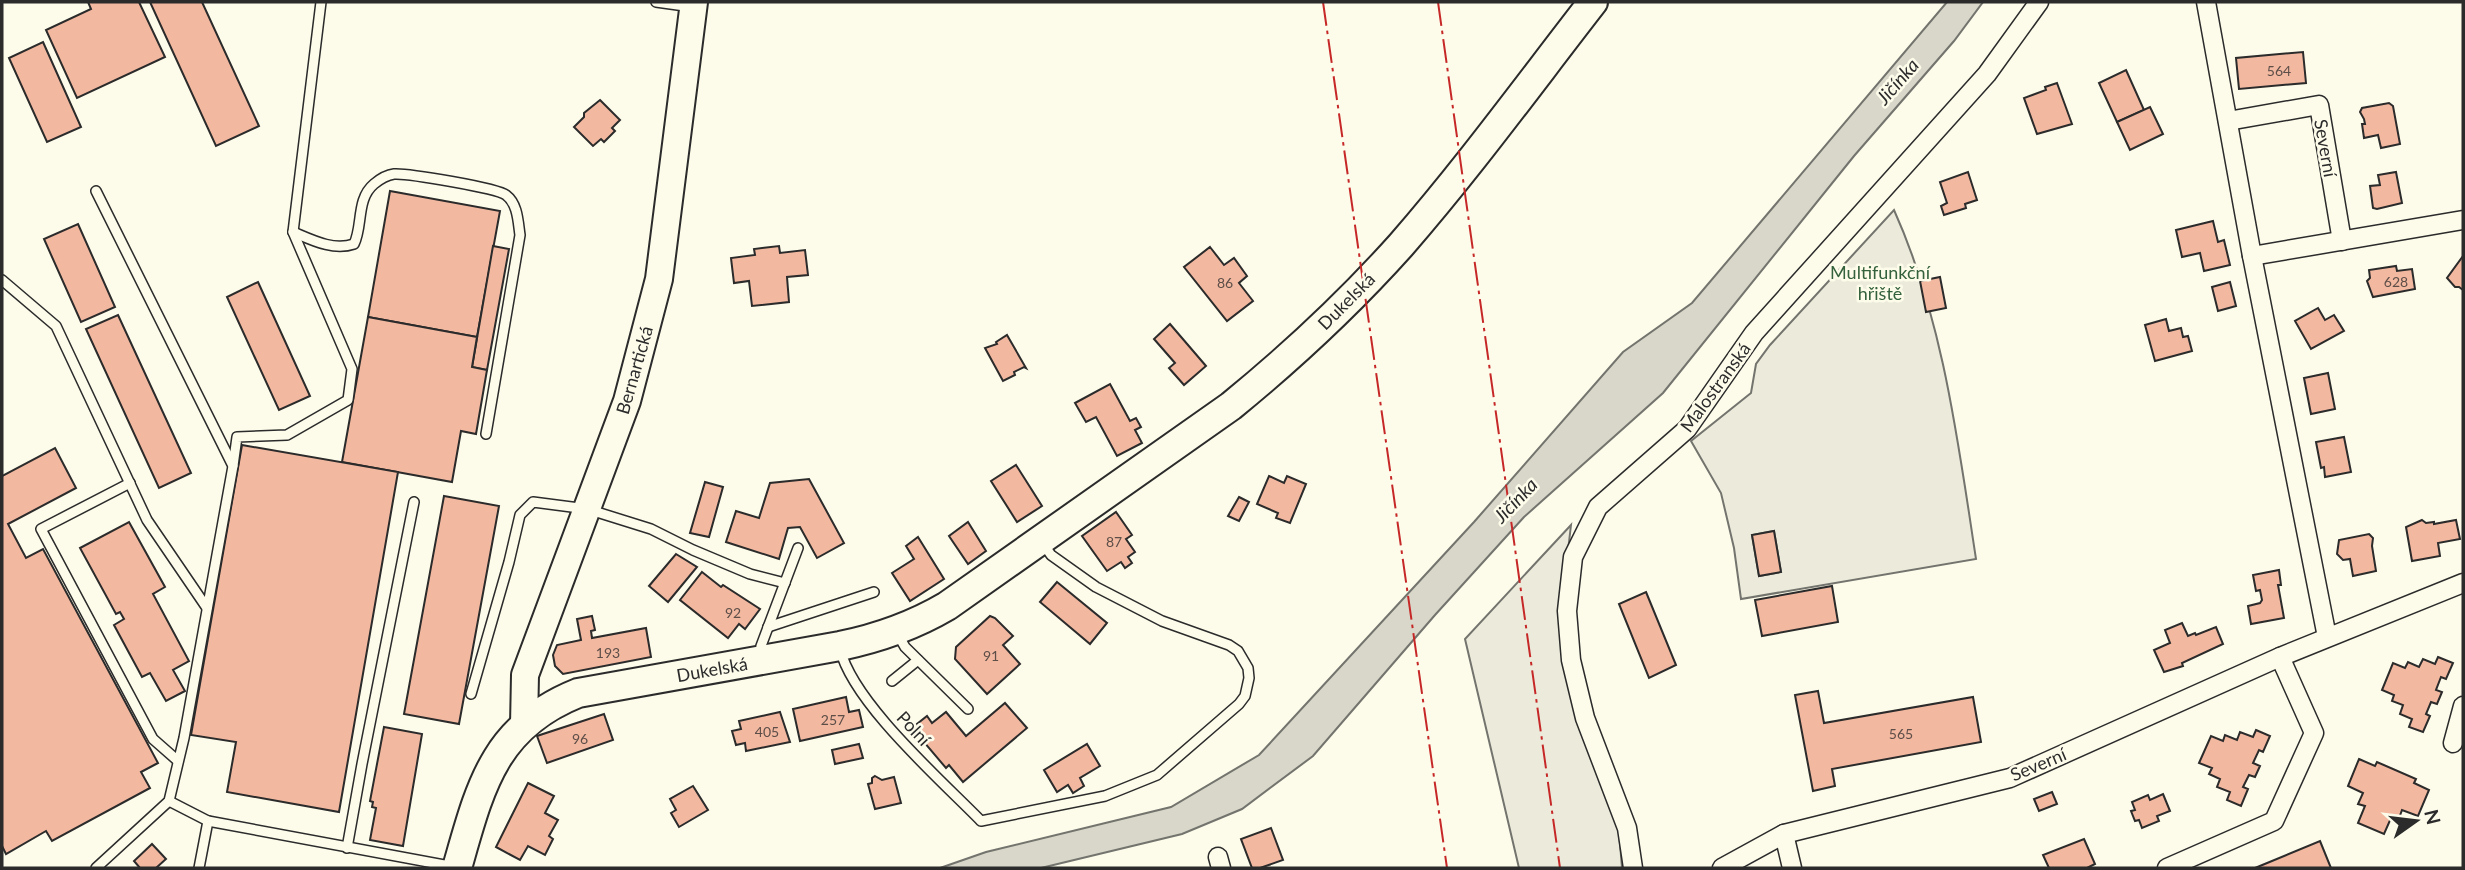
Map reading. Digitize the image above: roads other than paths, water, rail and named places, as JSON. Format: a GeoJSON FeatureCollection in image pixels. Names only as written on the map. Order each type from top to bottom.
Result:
{"type":"FeatureCollection","features":[{"type":"Feature","properties":{"kind":"main road","name":"Dukelská"},"geometry":{"type":"LineString","coordinates":[[457,868],[481,791],[497,755],[524,725],[558,701],[578,693],[840,646],[896,632],[947,606],[1231,406],[1275,370],[1400,246],[1593,2]]}},
{"type":"Feature","properties":{"kind":"street","name":"Malostranská"},"geometry":{"type":"LineString","coordinates":[[1633,868],[1627,828],[1585,718],[1571,660],[1566,611],[1573,557],[1598,507],[1687,429],[1754,333],[1987,74],[2039,2]]}},
{"type":"Feature","properties":{"kind":"street"},"geometry":{"type":"LineString","coordinates":[[2206,2],[2252,256],[2327,637]]}},
{"type":"Feature","properties":{"kind":"street","name":"Bernartická"},"geometry":{"type":"LineString","coordinates":[[524,725],[525,675],[627,401],[659,279],[694,5]]}},
{"type":"Feature","properties":{"kind":"street","name":"Severní"},"geometry":{"type":"LineString","coordinates":[[2228,121],[2319,105],[2342,241]]}},
{"type":"Feature","properties":{"kind":"street"},"geometry":{"type":"LineString","coordinates":[[2252,256],[2463,220]]}},
{"type":"Feature","properties":{"kind":"street","name":"Severní"},"geometry":{"type":"LineString","coordinates":[[1722,868],[1784,834],[2010,778],[2280,657],[2463,583]]}},
{"type":"Feature","properties":{"kind":"street"},"geometry":{"type":"LineString","coordinates":[[2167,868],[2274,821],[2314,733],[2280,657]]}},
{"type":"Feature","properties":{"kind":"street"},"geometry":{"type":"LineString","coordinates":[[2453,743],[2463,706]]}},
{"type":"Feature","properties":{"kind":"street"},"geometry":{"type":"LineString","coordinates":[[1784,834],[1792,868]]}},
{"type":"Feature","properties":{"kind":"lane"},"geometry":{"type":"LineString","coordinates":[[96,868],[169,801],[237,438],[287,435],[348,400],[352,369],[293,232],[321,2]]}},
{"type":"Feature","properties":{"kind":"lane"},"geometry":{"type":"LineString","coordinates":[[656,2],[694,5]]}},
{"type":"Feature","properties":{"kind":"lane"},"geometry":{"type":"LineString","coordinates":[[293,232],[329,246],[354,244],[360,208],[371,186],[386,175],[413,176],[494,189],[507,196],[517,214],[520,235],[486,434]]}},
{"type":"Feature","properties":{"kind":"lane"},"geometry":{"type":"LineString","coordinates":[[96,191],[233,466]]}},
{"type":"Feature","properties":{"kind":"lane"},"geometry":{"type":"LineString","coordinates":[[2,279],[56,327],[148,520],[207,608]]}},
{"type":"Feature","properties":{"kind":"lane"},"geometry":{"type":"LineString","coordinates":[[130,482],[41,530],[153,739],[178,761]]}},
{"type":"Feature","properties":{"kind":"lane"},"geometry":{"type":"LineString","coordinates":[[347,848],[414,502]]}},
{"type":"Feature","properties":{"kind":"lane"},"geometry":{"type":"LineString","coordinates":[[471,694],[520,515],[533,502],[587,509],[652,529],[693,551],[750,574],[785,583]]}},
{"type":"Feature","properties":{"kind":"lane","name":"Polní"},"geometry":{"type":"LineString","coordinates":[[840,646],[844,664],[860,691],[894,732],[981,821],[1105,796],[1157,775],[1218,725],[1239,704],[1248,688],[1248,668],[1238,650],[1229,645],[1162,621],[1096,587],[1051,555],[1041,541]]}},
{"type":"Feature","properties":{"kind":"lane"},"geometry":{"type":"LineString","coordinates":[[760,661],[761,646],[798,548]]}},
{"type":"Feature","properties":{"kind":"lane"},"geometry":{"type":"LineString","coordinates":[[768,627],[874,592]]}},
{"type":"Feature","properties":{"kind":"lane"},"geometry":{"type":"LineString","coordinates":[[896,632],[918,660],[968,709]]}},
{"type":"Feature","properties":{"kind":"lane"},"geometry":{"type":"LineString","coordinates":[[892,681],[918,660]]}},
{"type":"Feature","properties":{"kind":"lane"},"geometry":{"type":"LineString","coordinates":[[169,801],[208,821],[457,868]]}},
{"type":"Feature","properties":{"kind":"lane"},"geometry":{"type":"LineString","coordinates":[[199,868],[208,821]]}},
{"type":"Feature","properties":{"kind":"water","name":"Jičínka"},"geometry":{"type":"Polygon","coordinates":[[[1947,2],[1983,2],[1954,41],[1854,156],[1663,393],[1524,517],[1313,756],[1242,809],[1182,834],[1041,868],[940,868],[986,852],[1171,807],[1259,755],[1474,522],[1623,352],[1692,303],[1947,2]]]}},
{"type":"Feature","properties":{"kind":"park label","name":"Multifunkční hřiště"},"geometry":{"type":"Point","coordinates":[1880,282]}}]}
